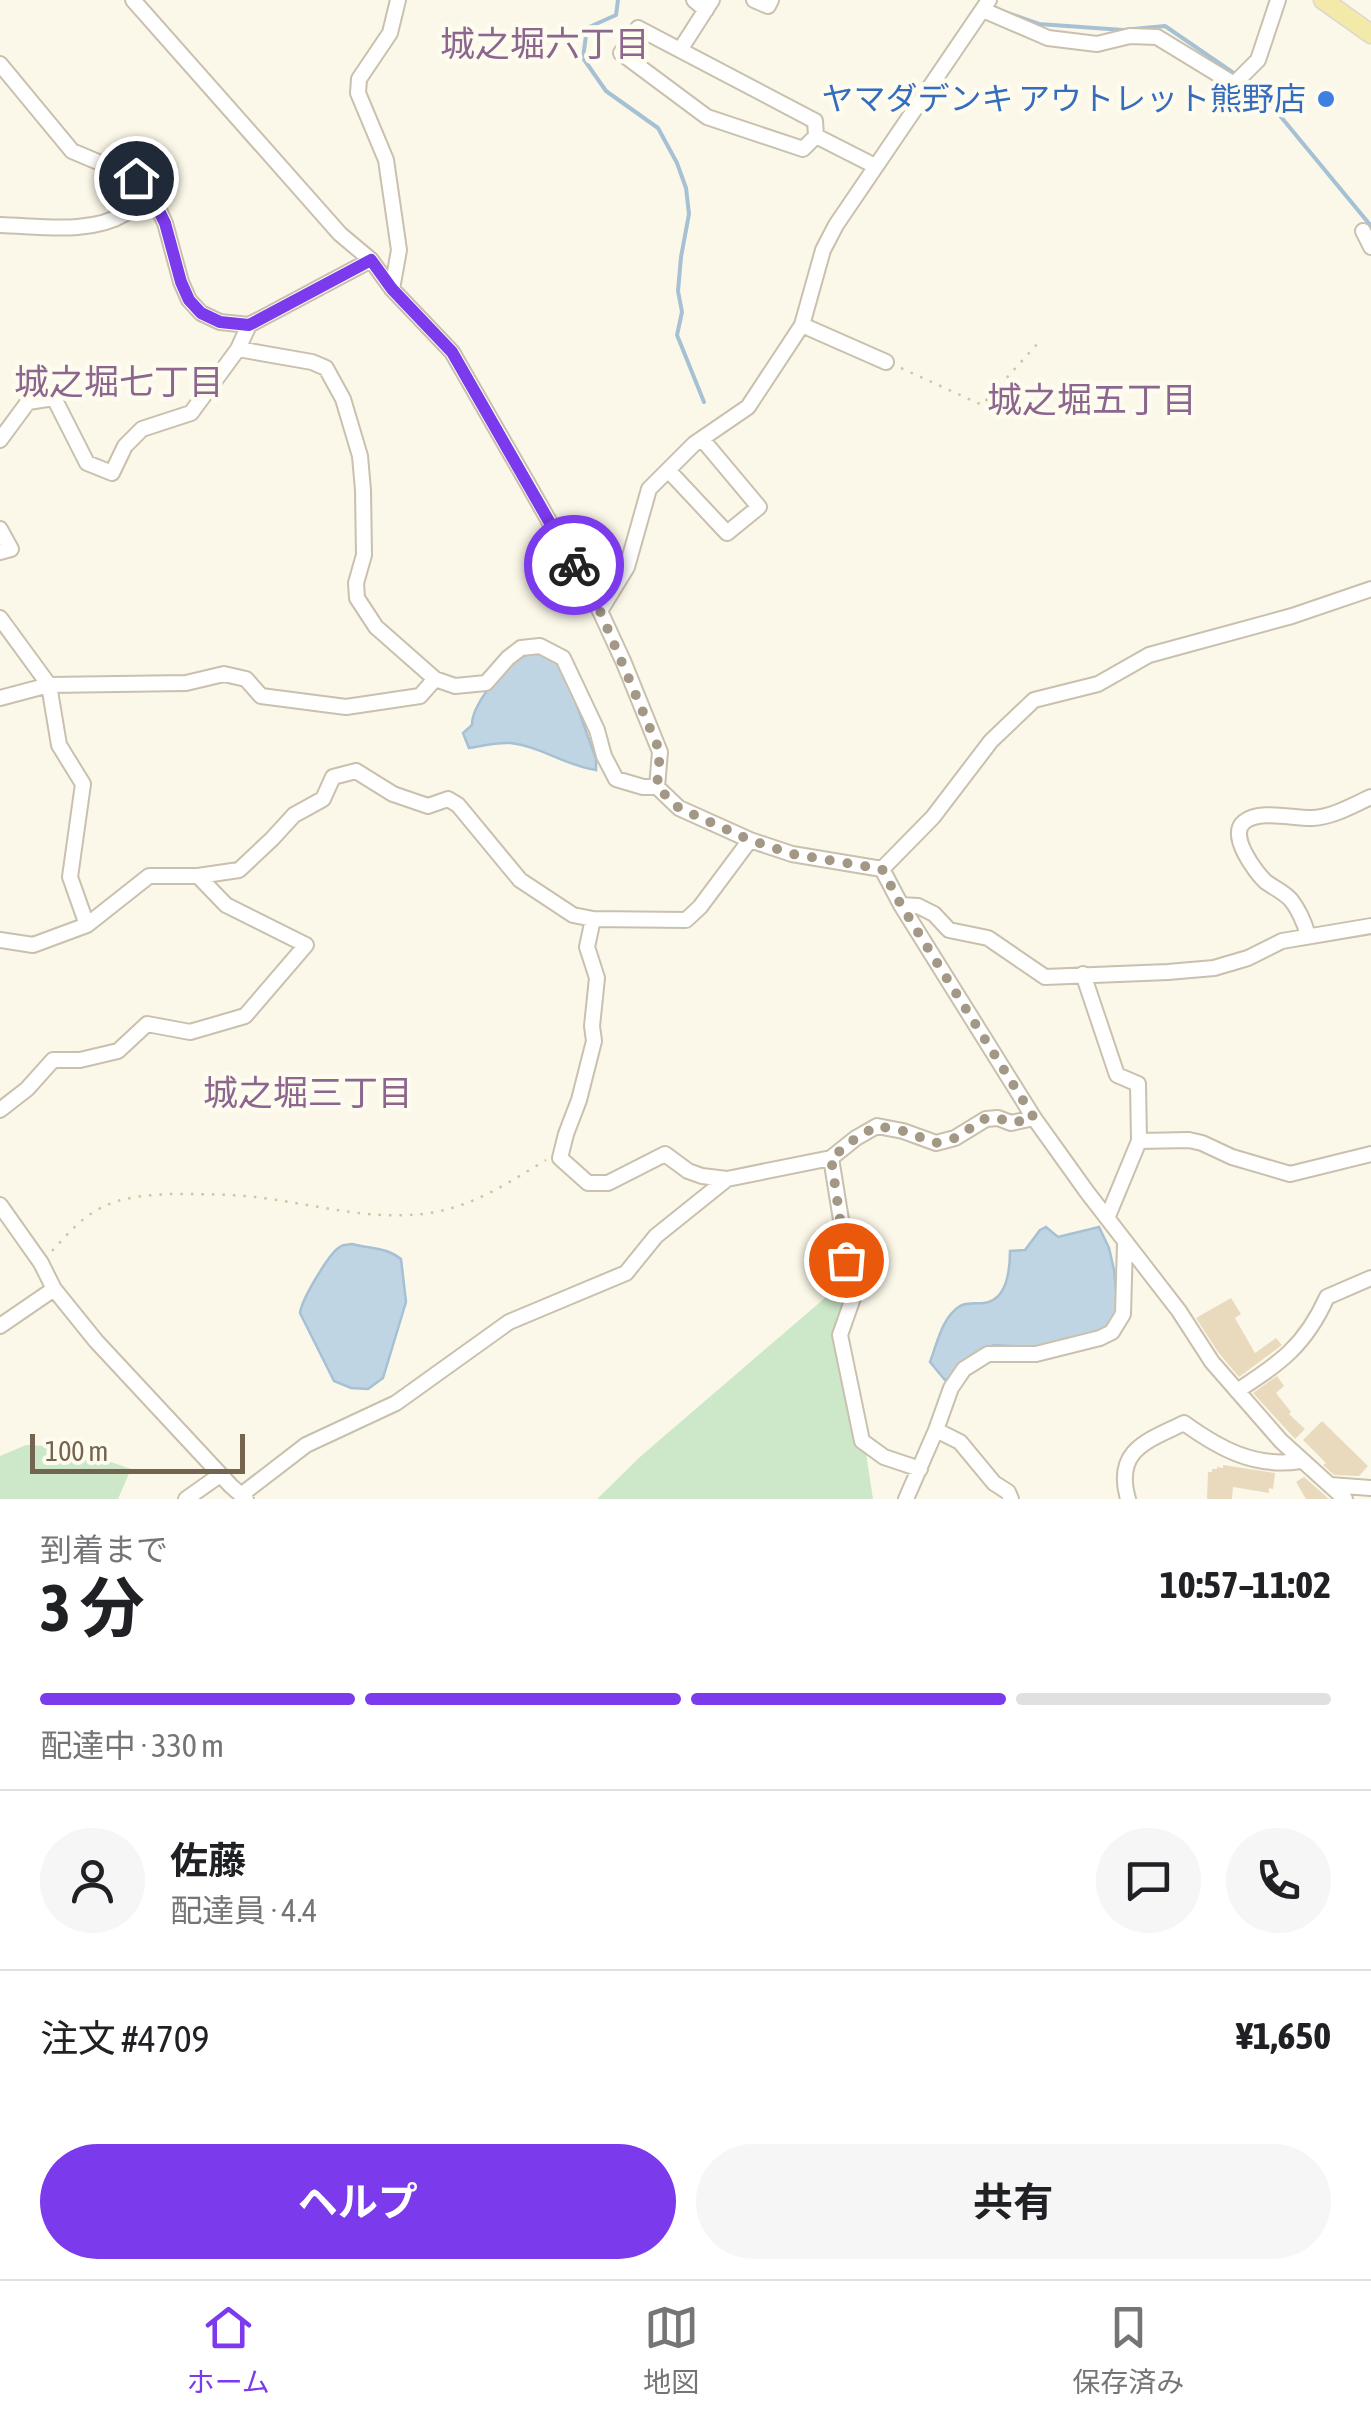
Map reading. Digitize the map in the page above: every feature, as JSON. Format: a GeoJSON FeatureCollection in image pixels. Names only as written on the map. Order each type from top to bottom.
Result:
{"type":"FeatureCollection","features":[{"type":"Feature","properties":{"kind":"main road"},"geometry":{"type":"LineString","coordinates":[[1323,0],[1371,34]]}},
{"type":"Feature","properties":{"kind":"street"},"geometry":{"type":"LineString","coordinates":[[132,0],[340,234],[371,260],[392,289],[452,352],[600,611],[660,752],[657,787]]}},
{"type":"Feature","properties":{"kind":"street"},"geometry":{"type":"LineString","coordinates":[[392,289],[399,250],[386,160],[358,93],[359,79],[390,33],[398,0]]}},
{"type":"Feature","properties":{"kind":"street"},"geometry":{"type":"LineString","coordinates":[[754,0],[768,6],[772,0]]}},
{"type":"Feature","properties":{"kind":"street"},"geometry":{"type":"LineString","coordinates":[[600,611],[627,567],[649,488],[702,439],[748,408],[802,325],[823,250],[836,225],[986,5],[1048,38],[1097,44],[1130,36],[1157,37],[1234,84],[1258,60],[1278,0]]}},
{"type":"Feature","properties":{"kind":"street"},"geometry":{"type":"LineString","coordinates":[[680,50],[704,3]]}},
{"type":"Feature","properties":{"kind":"street"},"geometry":{"type":"LineString","coordinates":[[638,28],[815,121],[816,136],[802,149],[708,117],[622,53],[638,28]]}},
{"type":"Feature","properties":{"kind":"street"},"geometry":{"type":"LineString","coordinates":[[0,64],[72,151],[136,178],[150,193],[165,223],[181,282],[189,300],[201,313],[220,322],[249,325],[371,260]]}},
{"type":"Feature","properties":{"kind":"street"},"geometry":{"type":"LineString","coordinates":[[816,136],[875,166]]}},
{"type":"Feature","properties":{"kind":"street"},"geometry":{"type":"LineString","coordinates":[[0,225],[76,227],[103,222],[125,214],[150,193]]}},
{"type":"Feature","properties":{"kind":"street"},"geometry":{"type":"LineString","coordinates":[[1363,231],[1371,247]]}},
{"type":"Feature","properties":{"kind":"street"},"geometry":{"type":"LineString","coordinates":[[0,440],[28,402],[54,398],[87,463],[112,474],[125,446],[142,429],[191,413],[238,349],[249,325]]}},
{"type":"Feature","properties":{"kind":"street"},"geometry":{"type":"LineString","coordinates":[[802,325],[886,362]]}},
{"type":"Feature","properties":{"kind":"street"},"geometry":{"type":"LineString","coordinates":[[238,349],[326,368],[343,399],[360,456],[364,554],[356,583],[357,598],[376,627],[435,680],[455,686],[486,683],[521,648],[540,646],[563,658],[616,779],[657,787],[679,808],[750,840],[792,854],[882,869]]}},
{"type":"Feature","properties":{"kind":"street"},"geometry":{"type":"LineString","coordinates":[[668,470],[727,533],[759,506],[702,439]]}},
{"type":"Feature","properties":{"kind":"street"},"geometry":{"type":"LineString","coordinates":[[0,530],[11,550],[0,552]]}},
{"type":"Feature","properties":{"kind":"street"},"geometry":{"type":"LineString","coordinates":[[882,869],[932,816],[991,741],[1034,700],[1098,684],[1149,656],[1371,590]]}},
{"type":"Feature","properties":{"kind":"street"},"geometry":{"type":"LineString","coordinates":[[0,618],[49,684],[59,745],[83,784],[70,878],[87,925]]}},
{"type":"Feature","properties":{"kind":"street"},"geometry":{"type":"LineString","coordinates":[[0,698],[49,684],[186,684],[224,674],[246,679],[261,696],[346,707],[420,696],[435,680]]}},
{"type":"Feature","properties":{"kind":"street"},"geometry":{"type":"LineString","coordinates":[[0,940],[32,945],[87,925],[149,876],[198,876],[238,870],[294,815],[324,800],[333,777],[356,771],[394,794],[428,806],[448,799],[458,805],[520,880],[574,915],[593,919],[686,920],[750,840]]}},
{"type":"Feature","properties":{"kind":"street"},"geometry":{"type":"LineString","coordinates":[[1308,935],[1290,899],[1255,870],[1238,838],[1240,828],[1252,818],[1326,816],[1371,797]]}},
{"type":"Feature","properties":{"kind":"street"},"geometry":{"type":"LineString","coordinates":[[882,869],[1034,1118],[1087,1192],[1237,1391],[1300,1461],[1344,1499]]}},
{"type":"Feature","properties":{"kind":"street"},"geometry":{"type":"LineString","coordinates":[[0,1110],[53,1060],[80,1060],[118,1051],[147,1024],[190,1032],[245,1016],[306,945],[226,905],[198,876]]}},
{"type":"Feature","properties":{"kind":"street"},"geometry":{"type":"LineString","coordinates":[[901,905],[918,906],[934,914],[949,930],[988,938],[1045,977],[1055,978],[1214,968],[1248,958],[1282,940],[1371,926]]}},
{"type":"Feature","properties":{"kind":"street"},"geometry":{"type":"LineString","coordinates":[[593,919],[588,947],[597,978],[594,1041],[560,1158],[582,1180],[594,1185],[608,1184],[666,1154],[688,1171],[728,1180],[831,1158],[877,1126],[936,1143],[955,1138],[986,1118],[1012,1123],[1034,1118]]}},
{"type":"Feature","properties":{"kind":"street"},"geometry":{"type":"LineString","coordinates":[[1083,974],[1118,1075],[1138,1084],[1139,1141],[1108,1216]]}},
{"type":"Feature","properties":{"kind":"street"},"geometry":{"type":"LineString","coordinates":[[1139,1141],[1189,1140],[1290,1174],[1371,1154]]}},
{"type":"Feature","properties":{"kind":"street"},"geometry":{"type":"LineString","coordinates":[[831,1158],[847,1274],[854,1295],[840,1334],[862,1441],[884,1458],[920,1469]]}},
{"type":"Feature","properties":{"kind":"street"},"geometry":{"type":"LineString","coordinates":[[0,1205],[41,1263],[54,1289],[96,1340],[244,1497],[306,1446],[396,1403],[508,1322],[626,1273],[656,1236],[728,1180]]}},
{"type":"Feature","properties":{"kind":"street"},"geometry":{"type":"LineString","coordinates":[[906,1499],[951,1388],[964,1369],[998,1352],[1036,1354],[1112,1332],[1123,1314],[1125,1243]]}},
{"type":"Feature","properties":{"kind":"street"},"geometry":{"type":"LineString","coordinates":[[1237,1391],[1295,1349],[1312,1328],[1327,1297],[1371,1278]]}},
{"type":"Feature","properties":{"kind":"street"},"geometry":{"type":"LineString","coordinates":[[0,1326],[54,1289]]}},
{"type":"Feature","properties":{"kind":"street"},"geometry":{"type":"LineString","coordinates":[[1128,1499],[1123,1480],[1129,1457],[1157,1436],[1184,1423],[1232,1453],[1282,1464],[1300,1461]]}},
{"type":"Feature","properties":{"kind":"street"},"geometry":{"type":"LineString","coordinates":[[936,1430],[960,1442],[1011,1499]]}},
{"type":"Feature","properties":{"kind":"street"},"geometry":{"type":"LineString","coordinates":[[186,1499],[220,1475]]}},
{"type":"Feature","properties":{"kind":"street"},"geometry":{"type":"LineString","coordinates":[[1330,1485],[1371,1488]]}},
{"type":"Feature","properties":{"kind":"path"},"geometry":{"type":"LineString","coordinates":[[886,362],[982,404],[1040,341]]}},
{"type":"Feature","properties":{"kind":"path"},"geometry":{"type":"LineString","coordinates":[[41,1263],[78,1222],[99,1208],[146,1195],[214,1194],[360,1215],[414,1214],[440,1211],[488,1196],[548,1158],[560,1158]]}},
{"type":"Feature","properties":{"kind":"green space"},"geometry":{"type":"Polygon","coordinates":[[[840,1285],[873,1499],[597,1499],[641,1456],[840,1285]]]}},
{"type":"Feature","properties":{"kind":"green space"},"geometry":{"type":"Polygon","coordinates":[[[26,1445],[68,1447],[131,1469],[118,1499],[0,1499],[0,1456],[26,1445]]]}},
{"type":"Feature","properties":{"kind":"water"},"geometry":{"type":"Polygon","coordinates":[[[536,651],[562,664],[596,759],[596,770],[510,743],[469,748],[463,733],[472,725],[478,704],[505,670],[536,651]]]}},
{"type":"Feature","properties":{"kind":"water"},"geometry":{"type":"Polygon","coordinates":[[[1046,1227],[1058,1237],[1099,1227],[1114,1270],[1118,1310],[1112,1323],[1087,1336],[1039,1348],[994,1345],[971,1356],[945,1380],[930,1362],[949,1317],[963,1305],[992,1301],[998,1296],[1008,1275],[1010,1251],[1025,1250],[1046,1227]]]}},
{"type":"Feature","properties":{"kind":"water"},"geometry":{"type":"Polygon","coordinates":[[[352,1244],[384,1250],[401,1259],[406,1302],[383,1378],[368,1389],[334,1381],[300,1313],[327,1261],[339,1247],[352,1244]]]}},
{"type":"Feature","properties":{"kind":"building"},"geometry":{"type":"Polygon","coordinates":[[[1231,1298],[1241,1314],[1235,1318],[1255,1353],[1276,1338],[1282,1345],[1239,1377],[1196,1318],[1231,1298]]]}},
{"type":"Feature","properties":{"kind":"building"},"geometry":{"type":"Polygon","coordinates":[[[1277,1376],[1284,1386],[1276,1393],[1289,1414],[1305,1429],[1295,1439],[1253,1393],[1277,1376]]]}},
{"type":"Feature","properties":{"kind":"building"},"geometry":{"type":"Polygon","coordinates":[[[1322,1421],[1368,1466],[1359,1476],[1334,1475],[1303,1440],[1322,1421]]]}},
{"type":"Feature","properties":{"kind":"building"},"geometry":{"type":"Polygon","coordinates":[[[1223,1465],[1275,1473],[1273,1489],[1269,1488],[1269,1493],[1233,1487],[1232,1499],[1207,1499],[1208,1472],[1223,1465]]]}},
{"type":"Feature","properties":{"kind":"building"},"geometry":{"type":"Polygon","coordinates":[[[1304,1477],[1329,1499],[1306,1499],[1296,1482],[1304,1477]]]}},
{"type":"Feature","properties":{"kind":"waterway"},"geometry":{"type":"LineString","coordinates":[[618,0],[616,15],[587,28],[583,58],[606,91],[658,128],[686,188],[689,214],[681,257],[678,291],[682,312],[677,335],[704,402]]}},
{"type":"Feature","properties":{"kind":"waterway"},"geometry":{"type":"LineString","coordinates":[[989,4],[1039,24],[1123,30],[1165,26],[1235,74]]}},
{"type":"Feature","properties":{"kind":"waterway"},"geometry":{"type":"LineString","coordinates":[[1243,80],[1262,94],[1371,226]]}},
{"type":"Feature","properties":{"kind":"way so far"},"geometry":{"type":"LineString","coordinates":[[574,565],[600,611],[660,752],[657,787],[679,808],[750,840],[792,854],[882,869],[1034,1118],[1012,1123],[986,1118],[946,1142],[936,1143],[877,1126],[856,1138],[831,1158],[846,1260]]}},
{"type":"Feature","properties":{"kind":"place","name":"ヤマダデンキ アウトレット熊野店"},"geometry":{"type":"Point","coordinates":[1326,99]}},
{"type":"Feature","properties":{"kind":"district","name":"城之堀六丁目"},"geometry":{"type":"Point","coordinates":[545,44]}},
{"type":"Feature","properties":{"kind":"district","name":"城之堀七丁目"},"geometry":{"type":"Point","coordinates":[119,382]}},
{"type":"Feature","properties":{"kind":"district","name":"城之堀五丁目"},"geometry":{"type":"Point","coordinates":[1092,400]}},
{"type":"Feature","properties":{"kind":"district","name":"城之堀三丁目"},"geometry":{"type":"Point","coordinates":[308,1093]}},
{"type":"Feature","properties":{"kind":"route"},"geometry":{"type":"LineString","coordinates":[[136,178],[150,193],[165,223],[189,300],[201,313],[220,322],[249,325],[371,260],[392,289],[452,352],[574,565]]}}]}
